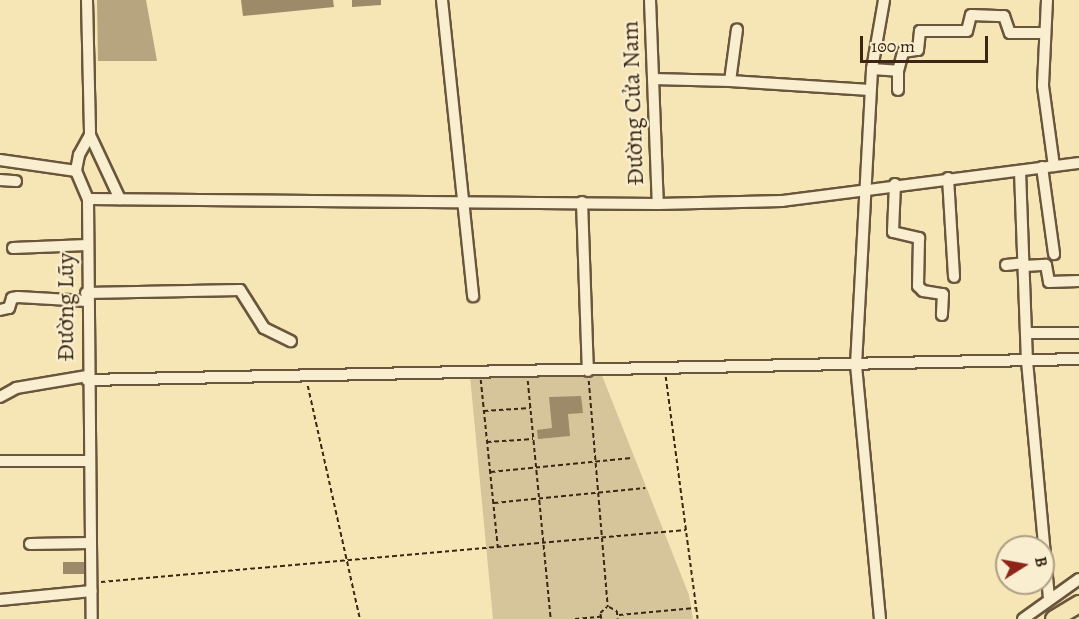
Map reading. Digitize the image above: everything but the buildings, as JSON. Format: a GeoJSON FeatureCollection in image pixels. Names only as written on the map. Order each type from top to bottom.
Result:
{"type":"FeatureCollection","features":[{"type":"Feature","properties":{"kind":"highway"},"geometry":{"type":"LineString","coordinates":[[1054,619],[1079,604]]}},
{"type":"Feature","properties":{"kind":"street"},"geometry":{"type":"LineString","coordinates":[[87,0],[90,135],[120,199]]}},
{"type":"Feature","properties":{"kind":"street"},"geometry":{"type":"LineString","coordinates":[[442,0],[472,296]]}},
{"type":"Feature","properties":{"kind":"street","name":"Đường Cửa Nam"},"geometry":{"type":"LineString","coordinates":[[650,0],[658,204]]}},
{"type":"Feature","properties":{"kind":"street"},"geometry":{"type":"LineString","coordinates":[[880,619],[856,366],[870,90],[884,0]]}},
{"type":"Feature","properties":{"kind":"street"},"geometry":{"type":"LineString","coordinates":[[1047,0],[1043,86],[1054,166]]}},
{"type":"Feature","properties":{"kind":"street"},"geometry":{"type":"LineString","coordinates":[[898,90],[898,71],[903,52],[918,50],[920,31],[967,31],[972,15],[1004,16],[1010,33],[1044,33]]}},
{"type":"Feature","properties":{"kind":"street"},"geometry":{"type":"LineString","coordinates":[[729,81],[737,29]]}},
{"type":"Feature","properties":{"kind":"street"},"geometry":{"type":"LineString","coordinates":[[872,69],[898,71]]}},
{"type":"Feature","properties":{"kind":"street"},"geometry":{"type":"LineString","coordinates":[[653,79],[729,81],[870,90]]}},
{"type":"Feature","properties":{"kind":"street"},"geometry":{"type":"LineString","coordinates":[[0,160],[76,171],[79,155],[90,135]]}},
{"type":"Feature","properties":{"kind":"street"},"geometry":{"type":"LineString","coordinates":[[88,200],[658,204],[782,201],[895,184],[1079,163]]}},
{"type":"Feature","properties":{"kind":"street"},"geometry":{"type":"LineString","coordinates":[[1042,167],[1054,254]]}},
{"type":"Feature","properties":{"kind":"street","name":"Đường Lũy"},"geometry":{"type":"LineString","coordinates":[[76,171],[88,200],[87,378],[92,619]]}},
{"type":"Feature","properties":{"kind":"street"},"geometry":{"type":"LineString","coordinates":[[1020,171],[1027,361],[1049,599]]}},
{"type":"Feature","properties":{"kind":"street"},"geometry":{"type":"LineString","coordinates":[[948,178],[954,277]]}},
{"type":"Feature","properties":{"kind":"street"},"geometry":{"type":"LineString","coordinates":[[0,180],[16,181]]}},
{"type":"Feature","properties":{"kind":"street"},"geometry":{"type":"LineString","coordinates":[[895,184],[893,232],[920,241],[918,286],[923,291],[943,294],[942,315]]}},
{"type":"Feature","properties":{"kind":"street"},"geometry":{"type":"LineString","coordinates":[[582,202],[588,371]]}},
{"type":"Feature","properties":{"kind":"street"},"geometry":{"type":"LineString","coordinates":[[14,248],[87,244]]}},
{"type":"Feature","properties":{"kind":"street"},"geometry":{"type":"LineString","coordinates":[[1006,264],[1046,265],[1049,282],[1079,281]]}},
{"type":"Feature","properties":{"kind":"street"},"geometry":{"type":"LineString","coordinates":[[0,309],[9,308],[12,298],[18,297],[87,297],[240,290],[264,328],[291,341]]}},
{"type":"Feature","properties":{"kind":"street"},"geometry":{"type":"LineString","coordinates":[[1026,333],[1079,333]]}},
{"type":"Feature","properties":{"kind":"street"},"geometry":{"type":"LineString","coordinates":[[0,397],[16,388],[87,378],[665,370],[1079,359]]}},
{"type":"Feature","properties":{"kind":"street"},"geometry":{"type":"LineString","coordinates":[[0,461],[88,461]]}},
{"type":"Feature","properties":{"kind":"street"},"geometry":{"type":"LineString","coordinates":[[30,544],[90,543]]}},
{"type":"Feature","properties":{"kind":"street"},"geometry":{"type":"LineString","coordinates":[[1023,619],[1079,579]]}},
{"type":"Feature","properties":{"kind":"street"},"geometry":{"type":"LineString","coordinates":[[0,600],[91,587]]}},
{"type":"Feature","properties":{"kind":"path"},"geometry":{"type":"LineString","coordinates":[[665,370],[698,619]]}},
{"type":"Feature","properties":{"kind":"path"},"geometry":{"type":"LineString","coordinates":[[575,619],[600,618],[608,607],[588,371]]}},
{"type":"Feature","properties":{"kind":"path"},"geometry":{"type":"LineString","coordinates":[[481,373],[498,548]]}},
{"type":"Feature","properties":{"kind":"path"},"geometry":{"type":"LineString","coordinates":[[306,376],[360,619]]}},
{"type":"Feature","properties":{"kind":"path"},"geometry":{"type":"LineString","coordinates":[[528,380],[551,619]]}},
{"type":"Feature","properties":{"kind":"path"},"geometry":{"type":"LineString","coordinates":[[484,411],[531,408]]}},
{"type":"Feature","properties":{"kind":"path"},"geometry":{"type":"LineString","coordinates":[[487,442],[533,439]]}},
{"type":"Feature","properties":{"kind":"path"},"geometry":{"type":"LineString","coordinates":[[490,472],[632,458]]}},
{"type":"Feature","properties":{"kind":"path"},"geometry":{"type":"LineString","coordinates":[[493,503],[645,488]]}},
{"type":"Feature","properties":{"kind":"path"},"geometry":{"type":"LineString","coordinates":[[91,587],[686,530]]}},
{"type":"Feature","properties":{"kind":"path"},"geometry":{"type":"LineString","coordinates":[[608,607],[619,615],[696,608]]}},
{"type":"Feature","properties":{"kind":"path"},"geometry":{"type":"LineString","coordinates":[[618,619],[619,615]]}},
{"type":"Feature","properties":{"kind":"shaded area"},"geometry":{"type":"Polygon","coordinates":[[[97,0],[146,0],[157,61],[98,61],[97,0]]]}},
{"type":"Feature","properties":{"kind":"shaded area"},"geometry":{"type":"Polygon","coordinates":[[[601,373],[689,595],[693,619],[493,619],[470,376],[601,373]]]}}]}
